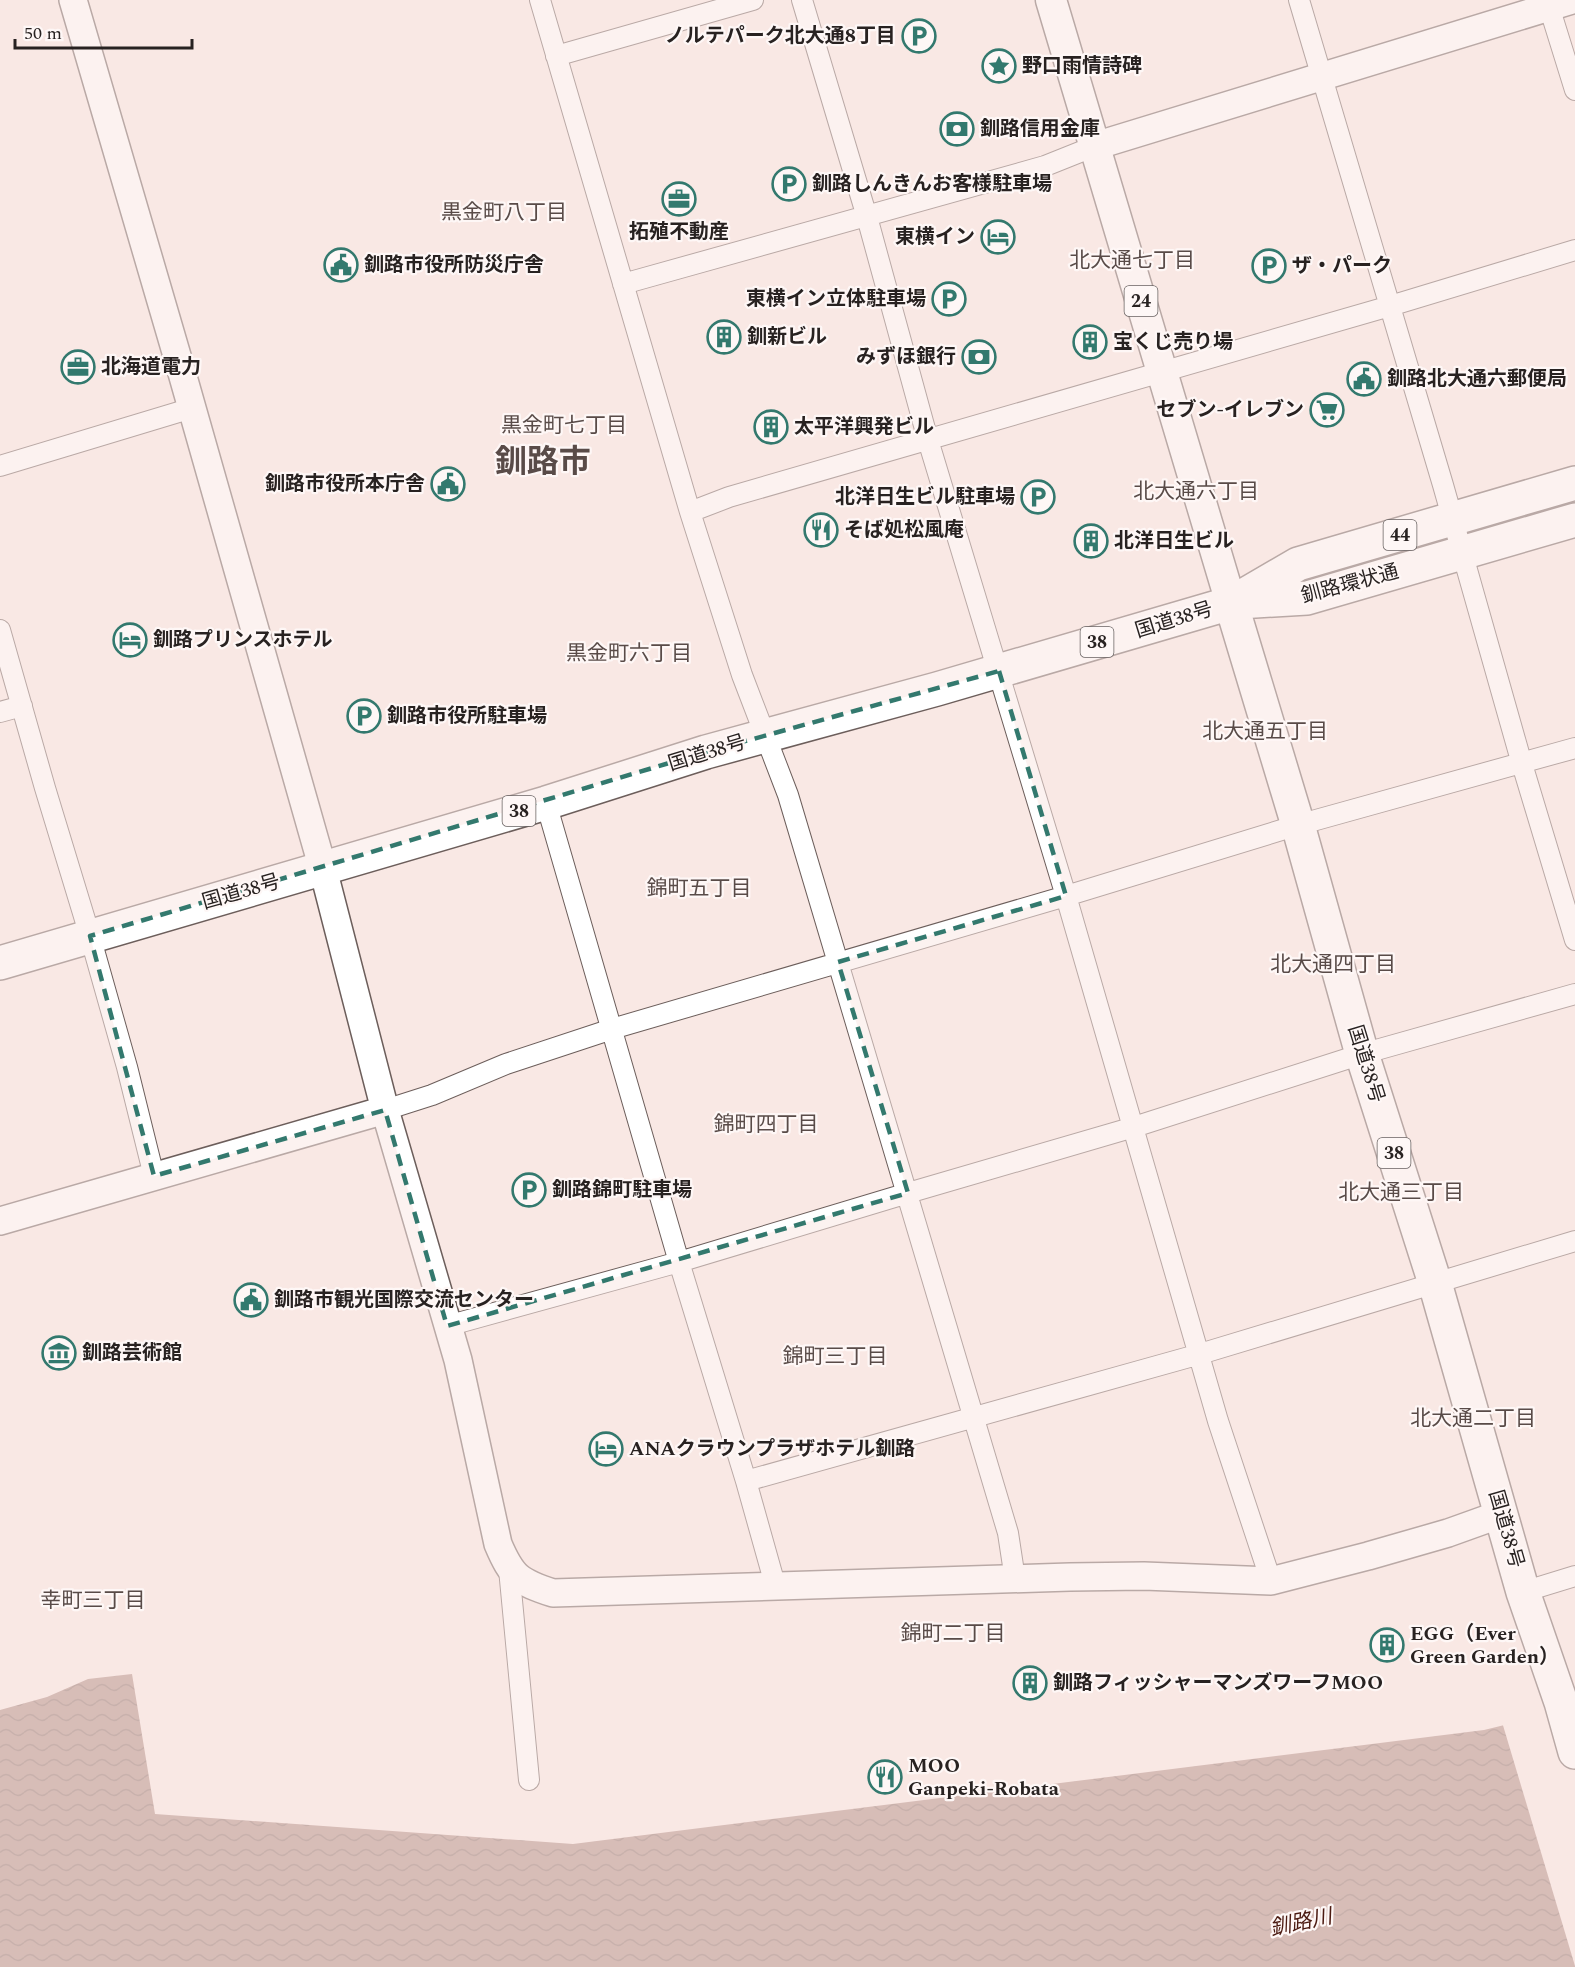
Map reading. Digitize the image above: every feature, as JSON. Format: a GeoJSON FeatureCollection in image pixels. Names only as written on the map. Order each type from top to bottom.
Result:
{"type":"FeatureCollection","features":[{"type":"Feature","properties":{"kind":"highway","name":"釧路環状通"},"geometry":{"type":"LineString","coordinates":[[1231,603],[1298,564],[1575,483]]}},
{"type":"Feature","properties":{"kind":"highway","name":"釧路環状通"},"geometry":{"type":"LineString","coordinates":[[1231,603],[1307,598],[1575,520]]}},
{"type":"Feature","properties":{"kind":"highway","name":"国道38号"},"geometry":{"type":"LineString","coordinates":[[0,963],[546,803],[706,752],[999,671],[1231,603],[1298,825],[1362,1054],[1435,1283],[1523,1592],[1561,1702],[1575,1752]]}},
{"type":"Feature","properties":{"kind":"main road","name":"24"},"geometry":{"type":"LineString","coordinates":[[1051,0],[1231,603]]}},
{"type":"Feature","properties":{"kind":"street"},"geometry":{"type":"LineString","coordinates":[[74,0],[323,868],[385,1110],[458,1360],[498,1544],[509,1569],[529,1780]]}},
{"type":"Feature","properties":{"kind":"street"},"geometry":{"type":"LineString","coordinates":[[540,0],[690,512],[742,675],[788,795],[908,1193],[1010,1543],[1015,1579]]}},
{"type":"Feature","properties":{"kind":"street"},"geometry":{"type":"LineString","coordinates":[[556,56],[753,0]]}},
{"type":"Feature","properties":{"kind":"street"},"geometry":{"type":"LineString","coordinates":[[801,0],[867,217],[928,440],[1066,896],[1218,1421],[1270,1581]]}},
{"type":"Feature","properties":{"kind":"street"},"geometry":{"type":"LineString","coordinates":[[1299,0],[1575,940]]}},
{"type":"Feature","properties":{"kind":"street"},"geometry":{"type":"LineString","coordinates":[[624,284],[1045,166],[1095,146],[1556,2],[1575,90]]}},
{"type":"Feature","properties":{"kind":"street"},"geometry":{"type":"LineString","coordinates":[[690,512],[729,497],[1390,306],[1575,250]]}},
{"type":"Feature","properties":{"kind":"street"},"geometry":{"type":"LineString","coordinates":[[0,466],[192,408]]}},
{"type":"Feature","properties":{"kind":"street"},"geometry":{"type":"LineString","coordinates":[[0,630],[127,1067],[154,1176]]}},
{"type":"Feature","properties":{"kind":"street"},"geometry":{"type":"LineString","coordinates":[[0,712],[22,706]]}},
{"type":"Feature","properties":{"kind":"street"},"geometry":{"type":"LineString","coordinates":[[0,1221],[385,1110],[432,1095],[506,1064],[612,1029],[1066,896],[1298,825],[1575,748]]}},
{"type":"Feature","properties":{"kind":"street"},"geometry":{"type":"LineString","coordinates":[[546,803],[776,1588]]}},
{"type":"Feature","properties":{"kind":"street"},"geometry":{"type":"LineString","coordinates":[[447,1326],[679,1262],[1134,1127],[1362,1054],[1575,994]]}},
{"type":"Feature","properties":{"kind":"street"},"geometry":{"type":"LineString","coordinates":[[746,1481],[1200,1354],[1575,1241]]}},
{"type":"Feature","properties":{"kind":"street"},"geometry":{"type":"LineString","coordinates":[[509,1569],[531,1586],[553,1593],[1144,1576],[1270,1581],[1448,1533],[1502,1514]]}},
{"type":"Feature","properties":{"kind":"street"},"geometry":{"type":"LineString","coordinates":[[1523,1592],[1575,1576]]}},
{"type":"Feature","properties":{"kind":"highlighted area"},"geometry":{"type":"Polygon","coordinates":[[[999,671],[1066,896],[838,962],[908,1193],[447,1326],[385,1110],[154,1176],[90,936],[706,752],[999,671]]]}},
{"type":"Feature","properties":{"kind":"water","name":"釧路川"},"geometry":{"type":"Polygon","coordinates":[[[132,1674],[155,1814],[573,1844],[1484,1730],[1575,1708],[1575,1967],[0,1967],[0,1710],[47,1697],[88,1679],[132,1674]]]}},
{"type":"Feature","properties":{"kind":"pier"},"geometry":{"type":"Polygon","coordinates":[[[1575,1705],[1575,1966],[1502,1722],[1575,1705]]]}},
{"type":"Feature","properties":{"kind":"place","name":"ノルテパーク北大通8丁目"},"geometry":{"type":"Point","coordinates":[919,36]}},
{"type":"Feature","properties":{"kind":"place","name":"野口雨情詩碑"},"geometry":{"type":"Point","coordinates":[999,66]}},
{"type":"Feature","properties":{"kind":"place","name":"釧路信用金庫"},"geometry":{"type":"Point","coordinates":[957,129]}},
{"type":"Feature","properties":{"kind":"place","name":"釧路しんきんお客様駐車場"},"geometry":{"type":"Point","coordinates":[789,184]}},
{"type":"Feature","properties":{"kind":"place","name":"拓殖不動産"},"geometry":{"type":"Point","coordinates":[679,199]}},
{"type":"Feature","properties":{"kind":"place","name":"東横イン"},"geometry":{"type":"Point","coordinates":[998,237]}},
{"type":"Feature","properties":{"kind":"place","name":"釧路市役所防災庁舎"},"geometry":{"type":"Point","coordinates":[341,265]}},
{"type":"Feature","properties":{"kind":"place","name":"ザ・パーク"},"geometry":{"type":"Point","coordinates":[1269,266]}},
{"type":"Feature","properties":{"kind":"place","name":"東横イン立体駐車場"},"geometry":{"type":"Point","coordinates":[949,299]}},
{"type":"Feature","properties":{"kind":"place","name":"釧新ビル"},"geometry":{"type":"Point","coordinates":[724,337]}},
{"type":"Feature","properties":{"kind":"place","name":"宝くじ売り場"},"geometry":{"type":"Point","coordinates":[1090,342]}},
{"type":"Feature","properties":{"kind":"place","name":"みずほ銀行"},"geometry":{"type":"Point","coordinates":[979,357]}},
{"type":"Feature","properties":{"kind":"place","name":"北海道電力"},"geometry":{"type":"Point","coordinates":[78,367]}},
{"type":"Feature","properties":{"kind":"place","name":"釧路北大通六郵便局"},"geometry":{"type":"Point","coordinates":[1364,379]}},
{"type":"Feature","properties":{"kind":"place","name":"セブン-イレブン"},"geometry":{"type":"Point","coordinates":[1327,410]}},
{"type":"Feature","properties":{"kind":"place","name":"太平洋興発ビル"},"geometry":{"type":"Point","coordinates":[771,427]}},
{"type":"Feature","properties":{"kind":"place","name":"釧路市役所本庁舎"},"geometry":{"type":"Point","coordinates":[448,484]}},
{"type":"Feature","properties":{"kind":"place","name":"北洋日生ビル駐車場"},"geometry":{"type":"Point","coordinates":[1038,497]}},
{"type":"Feature","properties":{"kind":"place","name":"そば処松風庵"},"geometry":{"type":"Point","coordinates":[821,530]}},
{"type":"Feature","properties":{"kind":"place","name":"北洋日生ビル"},"geometry":{"type":"Point","coordinates":[1091,541]}},
{"type":"Feature","properties":{"kind":"place","name":"釧路プリンスホテル"},"geometry":{"type":"Point","coordinates":[130,640]}},
{"type":"Feature","properties":{"kind":"place","name":"釧路市役所駐車場"},"geometry":{"type":"Point","coordinates":[364,716]}},
{"type":"Feature","properties":{"kind":"place","name":"釧路錦町駐車場"},"geometry":{"type":"Point","coordinates":[529,1190]}},
{"type":"Feature","properties":{"kind":"place","name":"釧路市観光国際交流センター"},"geometry":{"type":"Point","coordinates":[251,1300]}},
{"type":"Feature","properties":{"kind":"place","name":"釧路芸術館"},"geometry":{"type":"Point","coordinates":[59,1353]}},
{"type":"Feature","properties":{"kind":"place","name":"ANAクラウンプラザホテル釧路"},"geometry":{"type":"Point","coordinates":[606,1449]}},
{"type":"Feature","properties":{"kind":"place","name":"EGG（Ever Green Garden）"},"geometry":{"type":"Point","coordinates":[1387,1645]}},
{"type":"Feature","properties":{"kind":"place","name":"釧路フィッシャーマンズワーフMOO"},"geometry":{"type":"Point","coordinates":[1030,1683]}},
{"type":"Feature","properties":{"kind":"place","name":"MOO Ganpeki-Robata"},"geometry":{"type":"Point","coordinates":[885,1777]}},
{"type":"Feature","properties":{"kind":"district","name":"黒金町八丁目"},"geometry":{"type":"Point","coordinates":[504,213]}},
{"type":"Feature","properties":{"kind":"district","name":"北大通七丁目"},"geometry":{"type":"Point","coordinates":[1132,261]}},
{"type":"Feature","properties":{"kind":"district","name":"黒金町七丁目"},"geometry":{"type":"Point","coordinates":[564,426]}},
{"type":"Feature","properties":{"kind":"district","name":"釧路市"},"geometry":{"type":"Point","coordinates":[543,462]}},
{"type":"Feature","properties":{"kind":"district","name":"北大通六丁目"},"geometry":{"type":"Point","coordinates":[1196,492]}},
{"type":"Feature","properties":{"kind":"district","name":"黒金町六丁目"},"geometry":{"type":"Point","coordinates":[629,654]}},
{"type":"Feature","properties":{"kind":"district","name":"北大通五丁目"},"geometry":{"type":"Point","coordinates":[1265,732]}},
{"type":"Feature","properties":{"kind":"district","name":"錦町五丁目"},"geometry":{"type":"Point","coordinates":[699,889]}},
{"type":"Feature","properties":{"kind":"district","name":"北大通四丁目"},"geometry":{"type":"Point","coordinates":[1333,965]}},
{"type":"Feature","properties":{"kind":"district","name":"錦町四丁目"},"geometry":{"type":"Point","coordinates":[766,1125]}},
{"type":"Feature","properties":{"kind":"district","name":"北大通三丁目"},"geometry":{"type":"Point","coordinates":[1401,1193]}},
{"type":"Feature","properties":{"kind":"district","name":"錦町三丁目"},"geometry":{"type":"Point","coordinates":[835,1357]}},
{"type":"Feature","properties":{"kind":"district","name":"北大通二丁目"},"geometry":{"type":"Point","coordinates":[1473,1419]}},
{"type":"Feature","properties":{"kind":"district","name":"幸町三丁目"},"geometry":{"type":"Point","coordinates":[93,1601]}},
{"type":"Feature","properties":{"kind":"district","name":"錦町二丁目"},"geometry":{"type":"Point","coordinates":[953,1634]}}]}
